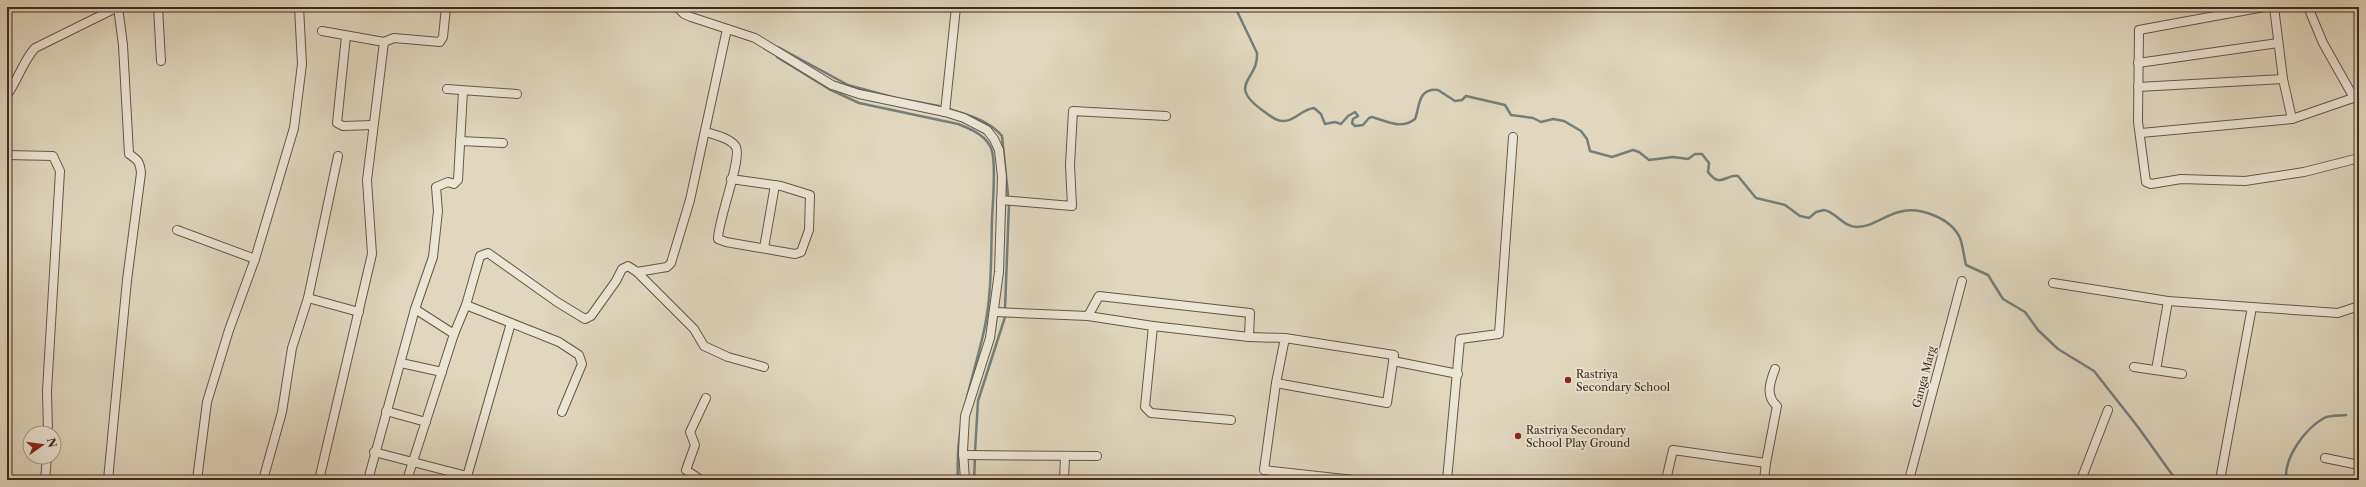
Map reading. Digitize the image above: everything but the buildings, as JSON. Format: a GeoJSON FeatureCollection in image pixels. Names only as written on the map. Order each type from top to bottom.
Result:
{"type":"FeatureCollection","features":[{"type":"Feature","properties":{"kind":"street"},"geometry":{"type":"LineString","coordinates":[[7,95],[15,85],[28,56],[35,48],[118,7],[128,114],[128,147],[129,154],[138,159],[141,173],[127,280],[108,480]]}},
{"type":"Feature","properties":{"kind":"street"},"geometry":{"type":"LineString","coordinates":[[158,7],[161,61]]}},
{"type":"Feature","properties":{"kind":"street"},"geometry":{"type":"LineString","coordinates":[[197,480],[207,402],[229,330],[255,260],[294,128],[302,64],[298,7]]}},
{"type":"Feature","properties":{"kind":"street"},"geometry":{"type":"LineString","coordinates":[[322,31],[384,42],[394,38],[440,42],[443,37],[446,7]]}},
{"type":"Feature","properties":{"kind":"street"},"geometry":{"type":"LineString","coordinates":[[677,7],[687,16],[755,38],[832,85],[859,94],[945,112],[964,118],[987,130],[994,139],[999,150],[1001,163],[999,272],[994,312],[984,358],[965,416],[963,455],[965,480]]}},
{"type":"Feature","properties":{"kind":"street"},"geometry":{"type":"LineString","coordinates":[[945,112],[956,7]]}},
{"type":"Feature","properties":{"kind":"street"},"geometry":{"type":"LineString","coordinates":[[2264,7],[2140,29],[2138,33],[2138,122],[2141,133],[2145,179],[2150,184],[2181,179],[2245,181],[2304,172],[2359,158]]}},
{"type":"Feature","properties":{"kind":"street"},"geometry":{"type":"LineString","coordinates":[[2274,7],[2283,79],[2292,119]]}},
{"type":"Feature","properties":{"kind":"street"},"geometry":{"type":"LineString","coordinates":[[2141,133],[2292,119],[2356,97],[2323,44],[2308,7]]}},
{"type":"Feature","properties":{"kind":"street"},"geometry":{"type":"LineString","coordinates":[[637,272],[667,267],[671,263],[690,200],[706,132],[727,29]]}},
{"type":"Feature","properties":{"kind":"street"},"geometry":{"type":"LineString","coordinates":[[346,36],[337,123],[343,126],[373,125]]}},
{"type":"Feature","properties":{"kind":"street"},"geometry":{"type":"LineString","coordinates":[[319,480],[372,254],[367,180],[384,42]]}},
{"type":"Feature","properties":{"kind":"street"},"geometry":{"type":"LineString","coordinates":[[2138,63],[2278,43]]}},
{"type":"Feature","properties":{"kind":"street"},"geometry":{"type":"LineString","coordinates":[[2138,87],[2283,79]]}},
{"type":"Feature","properties":{"kind":"street"},"geometry":{"type":"LineString","coordinates":[[447,89],[516,94]]}},
{"type":"Feature","properties":{"kind":"street"},"geometry":{"type":"LineString","coordinates":[[368,480],[374,452],[401,363],[415,309],[434,257],[438,210],[436,187],[448,182],[454,184],[458,180],[463,91]]}},
{"type":"Feature","properties":{"kind":"street"},"geometry":{"type":"LineString","coordinates":[[1001,200],[1072,206],[1070,165],[1073,111],[1166,116]]}},
{"type":"Feature","properties":{"kind":"street"},"geometry":{"type":"LineString","coordinates":[[706,132],[732,143],[736,148],[737,157],[720,219],[718,239],[726,242],[795,254],[801,252],[809,230],[810,195],[776,185],[731,179]]}},
{"type":"Feature","properties":{"kind":"street"},"geometry":{"type":"LineString","coordinates":[[1447,480],[1458,374],[1460,338],[1499,334],[1513,137]]}},
{"type":"Feature","properties":{"kind":"street"},"geometry":{"type":"LineString","coordinates":[[460,141],[502,142]]}},
{"type":"Feature","properties":{"kind":"street"},"geometry":{"type":"LineString","coordinates":[[7,155],[53,156],[60,171],[47,391],[48,425]]}},
{"type":"Feature","properties":{"kind":"street"},"geometry":{"type":"LineString","coordinates":[[263,480],[282,412],[292,348],[308,298],[338,156]]}},
{"type":"Feature","properties":{"kind":"street"},"geometry":{"type":"LineString","coordinates":[[764,248],[776,185]]}},
{"type":"Feature","properties":{"kind":"street"},"geometry":{"type":"LineString","coordinates":[[177,230],[255,260]]}},
{"type":"Feature","properties":{"kind":"street"},"geometry":{"type":"LineString","coordinates":[[408,480],[454,334],[466,305],[480,256],[485,253],[491,255],[582,318],[591,316],[616,281],[622,269],[628,266],[637,272],[694,329],[704,346],[728,357],[764,367]]}},
{"type":"Feature","properties":{"kind":"street","name":"Ganga Marg"},"geometry":{"type":"LineString","coordinates":[[1909,480],[1962,280]]}},
{"type":"Feature","properties":{"kind":"street"},"geometry":{"type":"LineString","coordinates":[[2053,283],[2168,301],[2338,313],[2359,306]]}},
{"type":"Feature","properties":{"kind":"street"},"geometry":{"type":"LineString","coordinates":[[1088,316],[1099,296],[1250,313],[1249,337]]}},
{"type":"Feature","properties":{"kind":"street"},"geometry":{"type":"LineString","coordinates":[[308,298],[359,312]]}},
{"type":"Feature","properties":{"kind":"street"},"geometry":{"type":"LineString","coordinates":[[2156,370],[2168,301]]}},
{"type":"Feature","properties":{"kind":"street"},"geometry":{"type":"LineString","coordinates":[[466,305],[559,342],[574,351],[582,359],[562,412]]}},
{"type":"Feature","properties":{"kind":"street"},"geometry":{"type":"LineString","coordinates":[[2220,480],[2252,307]]}},
{"type":"Feature","properties":{"kind":"street"},"geometry":{"type":"LineString","coordinates":[[415,309],[454,334]]}},
{"type":"Feature","properties":{"kind":"street"},"geometry":{"type":"LineString","coordinates":[[994,312],[1088,316],[1153,326],[1249,337],[1285,338],[1394,355],[1387,403],[1276,383]]}},
{"type":"Feature","properties":{"kind":"street"},"geometry":{"type":"LineString","coordinates":[[374,452],[414,461],[466,478],[511,323]]}},
{"type":"Feature","properties":{"kind":"street"},"geometry":{"type":"LineString","coordinates":[[1153,326],[1145,407],[1151,413],[1231,420]]}},
{"type":"Feature","properties":{"kind":"street"},"geometry":{"type":"LineString","coordinates":[[1285,338],[1276,383],[1264,470],[1354,480]]}},
{"type":"Feature","properties":{"kind":"street"},"geometry":{"type":"LineString","coordinates":[[1393,361],[1458,374]]}},
{"type":"Feature","properties":{"kind":"street"},"geometry":{"type":"LineString","coordinates":[[401,363],[442,372]]}},
{"type":"Feature","properties":{"kind":"street"},"geometry":{"type":"LineString","coordinates":[[2134,367],[2182,374]]}},
{"type":"Feature","properties":{"kind":"street"},"geometry":{"type":"LineString","coordinates":[[1764,480],[1777,406],[1772,402],[1769,392],[1775,369]]}},
{"type":"Feature","properties":{"kind":"street"},"geometry":{"type":"LineString","coordinates":[[701,480],[686,470],[695,445],[690,432],[706,398]]}},
{"type":"Feature","properties":{"kind":"street"},"geometry":{"type":"LineString","coordinates":[[2081,480],[2108,410]]}},
{"type":"Feature","properties":{"kind":"street"},"geometry":{"type":"LineString","coordinates":[[386,411],[426,422]]}},
{"type":"Feature","properties":{"kind":"street"},"geometry":{"type":"LineString","coordinates":[[1666,480],[1673,450],[1766,463]]}},
{"type":"Feature","properties":{"kind":"street"},"geometry":{"type":"LineString","coordinates":[[963,455],[1097,456]]}},
{"type":"Feature","properties":{"kind":"street"},"geometry":{"type":"LineString","coordinates":[[1064,480],[1065,456]]}},
{"type":"Feature","properties":{"kind":"street"},"geometry":{"type":"LineString","coordinates":[[2324,458],[2359,465]]}},
{"type":"Feature","properties":{"kind":"street"},"geometry":{"type":"LineString","coordinates":[[45,480],[46,465]]}},
{"type":"Feature","properties":{"kind":"waterway"},"geometry":{"type":"LineString","coordinates":[[1235,7],[1257,53],[1254,70],[1245,88],[1246,94],[1262,110],[1281,121],[1292,119],[1306,110],[1314,108],[1321,114],[1325,124],[1335,122],[1341,124],[1348,116],[1355,112],[1358,116],[1353,119],[1352,123],[1355,126],[1363,125],[1369,118],[1372,117],[1394,124],[1404,124],[1415,119],[1420,99],[1423,95],[1431,90],[1438,90],[1455,101],[1462,100],[1466,96],[1505,105],[1511,115],[1533,118],[1541,122],[1553,119],[1564,121],[1581,131],[1587,139],[1590,151],[1612,157],[1633,150],[1639,152],[1649,160],[1673,157],[1688,159],[1695,154],[1702,154],[1709,163],[1708,172],[1716,180],[1723,180],[1738,176],[1756,198],[1785,205],[1800,216],[1809,218],[1816,212],[1824,210],[1832,213],[1843,222],[1856,227],[1862,227],[1893,214],[1907,211],[1925,212],[1942,219],[1956,231],[1960,238],[1966,265],[1988,275],[2003,299],[2025,312],[2038,330],[2058,349],[2094,371],[2138,427],[2176,480]]}},
{"type":"Feature","properties":{"kind":"waterway"},"geometry":{"type":"LineString","coordinates":[[778,47],[848,85],[896,98]]}},
{"type":"Feature","properties":{"kind":"waterway"},"geometry":{"type":"LineString","coordinates":[[777,57],[829,89],[859,103],[958,124],[983,137],[990,146],[993,157],[994,174],[990,292],[983,335],[961,423],[958,480]]}},
{"type":"Feature","properties":{"kind":"waterway"},"geometry":{"type":"LineString","coordinates":[[901,99],[939,106]]}},
{"type":"Feature","properties":{"kind":"waterway"},"geometry":{"type":"LineString","coordinates":[[949,109],[985,122],[997,130],[1002,136],[1008,195]]}},
{"type":"Feature","properties":{"kind":"waterway"},"geometry":{"type":"LineString","coordinates":[[1005,309],[1009,204]]}},
{"type":"Feature","properties":{"kind":"waterway"},"geometry":{"type":"LineString","coordinates":[[975,452],[978,401],[1005,317]]}},
{"type":"Feature","properties":{"kind":"waterway"},"geometry":{"type":"LineString","coordinates":[[2286,480],[2288,462],[2303,436],[2326,417],[2346,415]]}},
{"type":"Feature","properties":{"kind":"waterway"},"geometry":{"type":"LineString","coordinates":[[974,480],[975,458]]}},
{"type":"Feature","properties":{"kind":"place","name":"Rastriya Secondary School"},"geometry":{"type":"Point","coordinates":[1568,380]}},
{"type":"Feature","properties":{"kind":"place","name":"Rastriya Secondary School Play Ground"},"geometry":{"type":"Point","coordinates":[1518,436]}}]}
